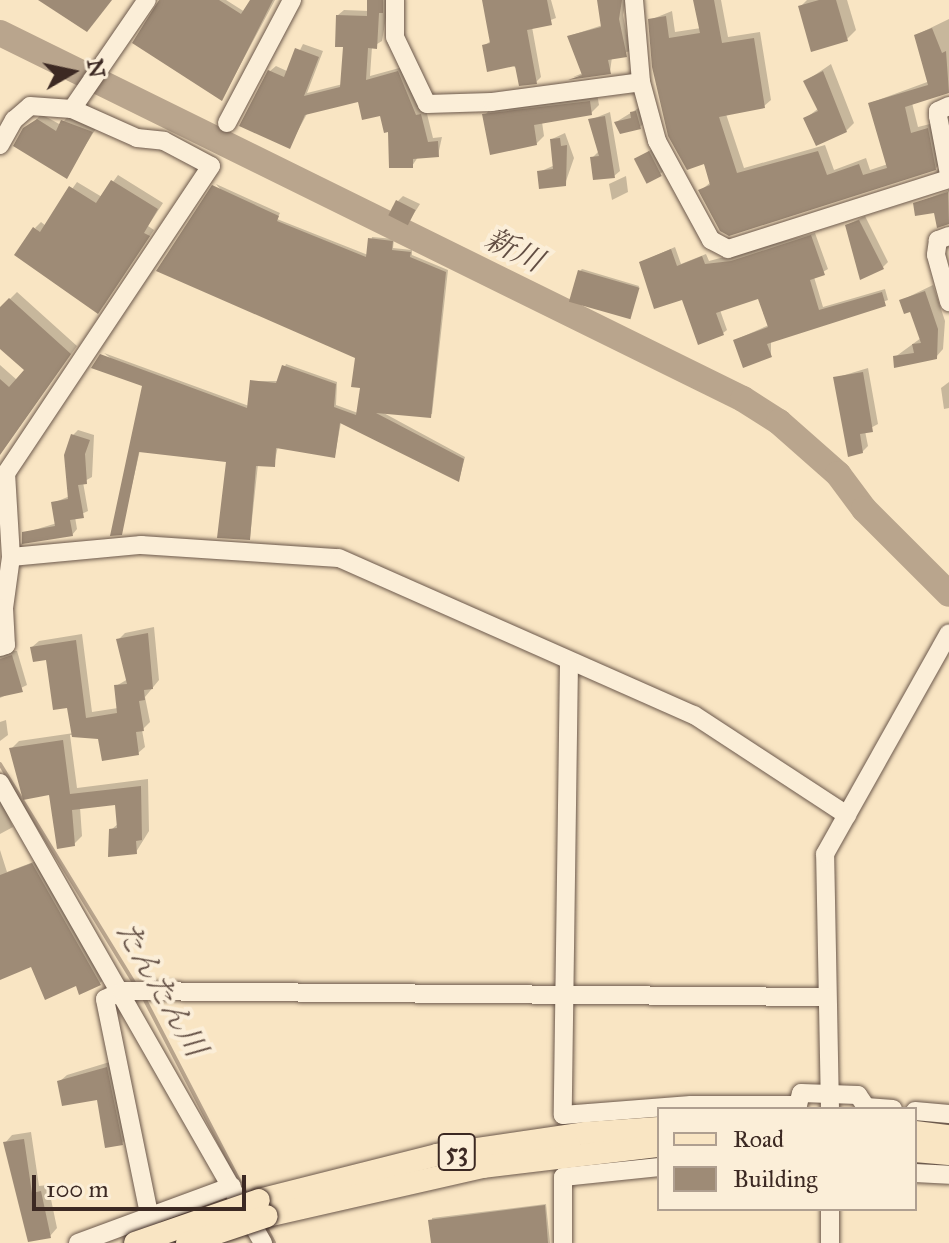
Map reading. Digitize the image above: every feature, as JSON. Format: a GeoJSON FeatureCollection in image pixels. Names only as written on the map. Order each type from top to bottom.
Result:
{"type":"FeatureCollection","features":[{"type":"Feature","properties":{"kind":"main road","name":"53"},"geometry":{"type":"LineString","coordinates":[[135,1243],[437,1155],[586,1133],[657,1128]]}},
{"type":"Feature","properties":{"kind":"main road"},"geometry":{"type":"LineString","coordinates":[[917,1132],[949,1136]]}},
{"type":"Feature","properties":{"kind":"main road","name":"53"},"geometry":{"type":"LineString","coordinates":[[187,1243],[263,1208],[482,1167],[657,1146]]}},
{"type":"Feature","properties":{"kind":"main road"},"geometry":{"type":"LineString","coordinates":[[917,1151],[949,1154]]}},
{"type":"Feature","properties":{"kind":"street"},"geometry":{"type":"LineString","coordinates":[[72,109],[147,0]]}},
{"type":"Feature","properties":{"kind":"street"},"geometry":{"type":"LineString","coordinates":[[227,123],[292,0]]}},
{"type":"Feature","properties":{"kind":"street"},"geometry":{"type":"LineString","coordinates":[[395,0],[400,53],[427,104],[492,102],[641,82]]}},
{"type":"Feature","properties":{"kind":"street"},"geometry":{"type":"LineString","coordinates":[[634,0],[641,82],[657,141],[711,240],[728,249],[949,176],[938,116],[938,111],[949,106]]}},
{"type":"Feature","properties":{"kind":"street"},"geometry":{"type":"LineString","coordinates":[[0,145],[14,120],[30,106],[72,109],[137,138],[164,141],[211,166],[3,470],[11,557],[4,608],[6,645],[0,647]]}},
{"type":"Feature","properties":{"kind":"street"},"geometry":{"type":"LineString","coordinates":[[949,236],[938,240],[936,255],[949,302]]}},
{"type":"Feature","properties":{"kind":"street"},"geometry":{"type":"LineString","coordinates":[[11,557],[141,545],[339,558],[694,715],[847,815]]}},
{"type":"Feature","properties":{"kind":"street"},"geometry":{"type":"LineString","coordinates":[[830,1102],[825,854],[949,633]]}},
{"type":"Feature","properties":{"kind":"street"},"geometry":{"type":"LineString","coordinates":[[569,662],[563,1115],[657,1108]]}},
{"type":"Feature","properties":{"kind":"street"},"geometry":{"type":"LineString","coordinates":[[0,783],[122,991],[263,1243]]}},
{"type":"Feature","properties":{"kind":"street"},"geometry":{"type":"LineString","coordinates":[[155,1243],[105,999],[122,991],[826,997]]}},
{"type":"Feature","properties":{"kind":"street"},"geometry":{"type":"LineString","coordinates":[[665,1107],[798,1105],[801,1093],[830,1102],[858,1095],[866,1107]]}},
{"type":"Feature","properties":{"kind":"street"},"geometry":{"type":"LineString","coordinates":[[917,1111],[949,1114]]}},
{"type":"Feature","properties":{"kind":"street"},"geometry":{"type":"LineString","coordinates":[[563,1243],[563,1177],[657,1167]]}},
{"type":"Feature","properties":{"kind":"street"},"geometry":{"type":"LineString","coordinates":[[917,1173],[949,1175]]}},
{"type":"Feature","properties":{"kind":"street"},"geometry":{"type":"LineString","coordinates":[[78,1243],[149,1214],[232,1186]]}},
{"type":"Feature","properties":{"kind":"street"},"geometry":{"type":"LineString","coordinates":[[830,1211],[830,1243]]}},
{"type":"Feature","properties":{"kind":"building"},"geometry":{"type":"Polygon","coordinates":[[[38,0],[112,0],[87,32],[38,0]]]}},
{"type":"Feature","properties":{"kind":"building"},"geometry":{"type":"Polygon","coordinates":[[[159,0],[219,0],[241,14],[250,0],[273,0],[222,101],[132,43],[159,0]]]}},
{"type":"Feature","properties":{"kind":"building"},"geometry":{"type":"Polygon","coordinates":[[[367,0],[383,0],[383,13],[379,13],[377,49],[368,48],[366,80],[398,71],[416,115],[421,114],[428,142],[438,141],[439,157],[413,159],[413,168],[389,168],[388,132],[384,133],[380,116],[362,120],[358,102],[305,115],[290,149],[239,126],[268,70],[284,77],[295,48],[319,57],[304,96],[340,87],[343,47],[335,47],[336,15],[367,16],[367,0]]]}},
{"type":"Feature","properties":{"kind":"building"},"geometry":{"type":"Polygon","coordinates":[[[482,0],[547,0],[552,25],[527,30],[537,84],[519,86],[515,66],[487,72],[482,45],[490,43],[482,0]]]}},
{"type":"Feature","properties":{"kind":"building"},"geometry":{"type":"Polygon","coordinates":[[[597,0],[622,0],[619,19],[627,57],[608,60],[611,74],[568,80],[582,75],[567,36],[601,27],[597,0]]]}},
{"type":"Feature","properties":{"kind":"building"},"geometry":{"type":"Polygon","coordinates":[[[693,0],[714,0],[722,43],[754,38],[765,108],[719,117],[737,173],[818,151],[827,175],[859,164],[863,175],[887,168],[868,103],[928,85],[914,35],[932,28],[942,53],[946,51],[949,93],[905,107],[911,133],[928,128],[936,170],[729,236],[720,231],[698,190],[710,185],[704,164],[687,170],[668,136],[652,67],[648,19],[666,16],[669,38],[700,33],[693,0]]]}},
{"type":"Feature","properties":{"kind":"building"},"geometry":{"type":"Polygon","coordinates":[[[819,0],[836,0],[848,41],[811,52],[798,6],[819,0]]]}},
{"type":"Feature","properties":{"kind":"building"},"geometry":{"type":"Polygon","coordinates":[[[823,71],[847,132],[816,146],[803,118],[818,111],[803,81],[823,71]]]}},
{"type":"Feature","properties":{"kind":"building"},"geometry":{"type":"Polygon","coordinates":[[[590,101],[592,115],[534,125],[537,145],[490,155],[482,114],[590,101]]]}},
{"type":"Feature","properties":{"kind":"building"},"geometry":{"type":"Polygon","coordinates":[[[636,111],[641,129],[620,134],[614,122],[631,118],[630,112],[636,111]]]}},
{"type":"Feature","properties":{"kind":"building"},"geometry":{"type":"Polygon","coordinates":[[[605,116],[615,178],[593,180],[590,157],[599,156],[588,119],[605,116]]]}},
{"type":"Feature","properties":{"kind":"building"},"geometry":{"type":"Polygon","coordinates":[[[37,119],[56,131],[61,120],[93,132],[67,179],[13,146],[23,128],[37,119]]]}},
{"type":"Feature","properties":{"kind":"building"},"geometry":{"type":"Polygon","coordinates":[[[560,138],[561,146],[567,145],[566,186],[539,189],[537,171],[553,169],[550,139],[560,138]]]}},
{"type":"Feature","properties":{"kind":"building"},"geometry":{"type":"Polygon","coordinates":[[[649,151],[662,176],[647,184],[634,159],[649,151]]]}},
{"type":"Feature","properties":{"kind":"building"},"geometry":{"type":"Polygon","coordinates":[[[111,180],[158,209],[144,233],[150,236],[98,314],[14,255],[33,227],[40,232],[69,186],[96,203],[111,180]]]}},
{"type":"Feature","properties":{"kind":"building"},"geometry":{"type":"Polygon","coordinates":[[[212,185],[279,216],[277,221],[366,257],[368,238],[393,241],[392,250],[411,252],[410,257],[446,272],[431,418],[376,413],[464,459],[459,482],[340,423],[335,458],[276,448],[275,467],[256,466],[250,540],[217,538],[226,462],[139,452],[122,535],[110,536],[142,386],[91,368],[100,354],[247,408],[250,380],[276,383],[282,365],[336,384],[334,407],[356,415],[360,388],[351,387],[355,358],[156,271],[212,185]]]}},
{"type":"Feature","properties":{"kind":"building"},"geometry":{"type":"Polygon","coordinates":[[[948,192],[949,224],[937,228],[934,213],[915,216],[913,203],[948,192]]]}},
{"type":"Feature","properties":{"kind":"building"},"geometry":{"type":"Polygon","coordinates":[[[396,200],[416,210],[408,225],[388,215],[396,200]]]}},
{"type":"Feature","properties":{"kind":"building"},"geometry":{"type":"Polygon","coordinates":[[[859,220],[884,269],[860,280],[845,225],[859,220]]]}},
{"type":"Feature","properties":{"kind":"building"},"geometry":{"type":"Polygon","coordinates":[[[811,235],[825,275],[810,280],[819,310],[882,292],[886,306],[767,344],[772,357],[743,368],[733,340],[768,327],[758,299],[716,313],[724,335],[698,345],[682,300],[654,309],[639,262],[671,249],[677,266],[702,256],[705,264],[731,261],[811,235]]]}},
{"type":"Feature","properties":{"kind":"building"},"geometry":{"type":"Polygon","coordinates":[[[578,270],[640,288],[630,319],[569,302],[578,270]]]}},
{"type":"Feature","properties":{"kind":"building"},"geometry":{"type":"Polygon","coordinates":[[[925,291],[938,329],[937,359],[894,368],[893,356],[914,353],[912,344],[921,343],[910,312],[904,314],[899,300],[925,291]]]}},
{"type":"Feature","properties":{"kind":"building"},"geometry":{"type":"Polygon","coordinates":[[[9,298],[71,354],[0,455],[0,379],[9,387],[24,370],[0,349],[0,307],[9,298]]]}},
{"type":"Feature","properties":{"kind":"building"},"geometry":{"type":"Polygon","coordinates":[[[863,372],[873,432],[860,434],[863,453],[848,457],[833,377],[863,372]]]}},
{"type":"Feature","properties":{"kind":"building"},"geometry":{"type":"Polygon","coordinates":[[[71,434],[90,440],[85,454],[87,484],[78,485],[84,518],[70,520],[73,536],[22,544],[22,532],[55,526],[51,502],[68,499],[64,455],[71,434]]]}},
{"type":"Feature","properties":{"kind":"building"},"geometry":{"type":"Polygon","coordinates":[[[148,633],[153,689],[144,690],[145,700],[139,701],[144,731],[136,732],[139,755],[102,761],[98,739],[72,737],[67,708],[53,710],[46,660],[33,662],[30,647],[76,640],[86,718],[117,713],[114,685],[127,684],[116,639],[148,633]]]}},
{"type":"Feature","properties":{"kind":"building"},"geometry":{"type":"Polygon","coordinates":[[[12,655],[23,692],[0,697],[0,659],[12,655]]]}},
{"type":"Feature","properties":{"kind":"building"},"geometry":{"type":"Polygon","coordinates":[[[63,740],[70,794],[141,786],[142,840],[136,841],[137,854],[108,857],[109,829],[117,828],[115,805],[72,810],[75,846],[57,849],[49,795],[23,800],[9,748],[63,740]]]}},
{"type":"Feature","properties":{"kind":"building"},"geometry":{"type":"Polygon","coordinates":[[[32,863],[101,985],[79,995],[76,986],[45,1000],[31,967],[0,980],[0,875],[32,863]]]}},
{"type":"Feature","properties":{"kind":"building"},"geometry":{"type":"Polygon","coordinates":[[[107,1067],[123,1145],[105,1148],[97,1100],[62,1106],[57,1081],[107,1067]]]}},
{"type":"Feature","properties":{"kind":"building"},"geometry":{"type":"Polygon","coordinates":[[[24,1139],[32,1193],[41,1191],[51,1238],[28,1242],[3,1142],[24,1139]]]}},
{"type":"Feature","properties":{"kind":"building"},"geometry":{"type":"Polygon","coordinates":[[[545,1205],[548,1243],[431,1243],[428,1220],[545,1205]]]}},
{"type":"Feature","properties":{"kind":"waterway","name":"新川"},"geometry":{"type":"LineString","coordinates":[[0,33],[743,399],[779,422],[838,474],[864,509],[949,594]]}},
{"type":"Feature","properties":{"kind":"waterway","name":"たんたん川"},"geometry":{"type":"LineString","coordinates":[[0,764],[135,984]]}},
{"type":"Feature","properties":{"kind":"waterway","name":"たんたん川"},"geometry":{"type":"LineString","coordinates":[[144,998],[247,1196]]}},
{"type":"Feature","properties":{"kind":"waterway","name":"たんたん川"},"geometry":{"type":"LineString","coordinates":[[264,1224],[274,1243]]}}]}
